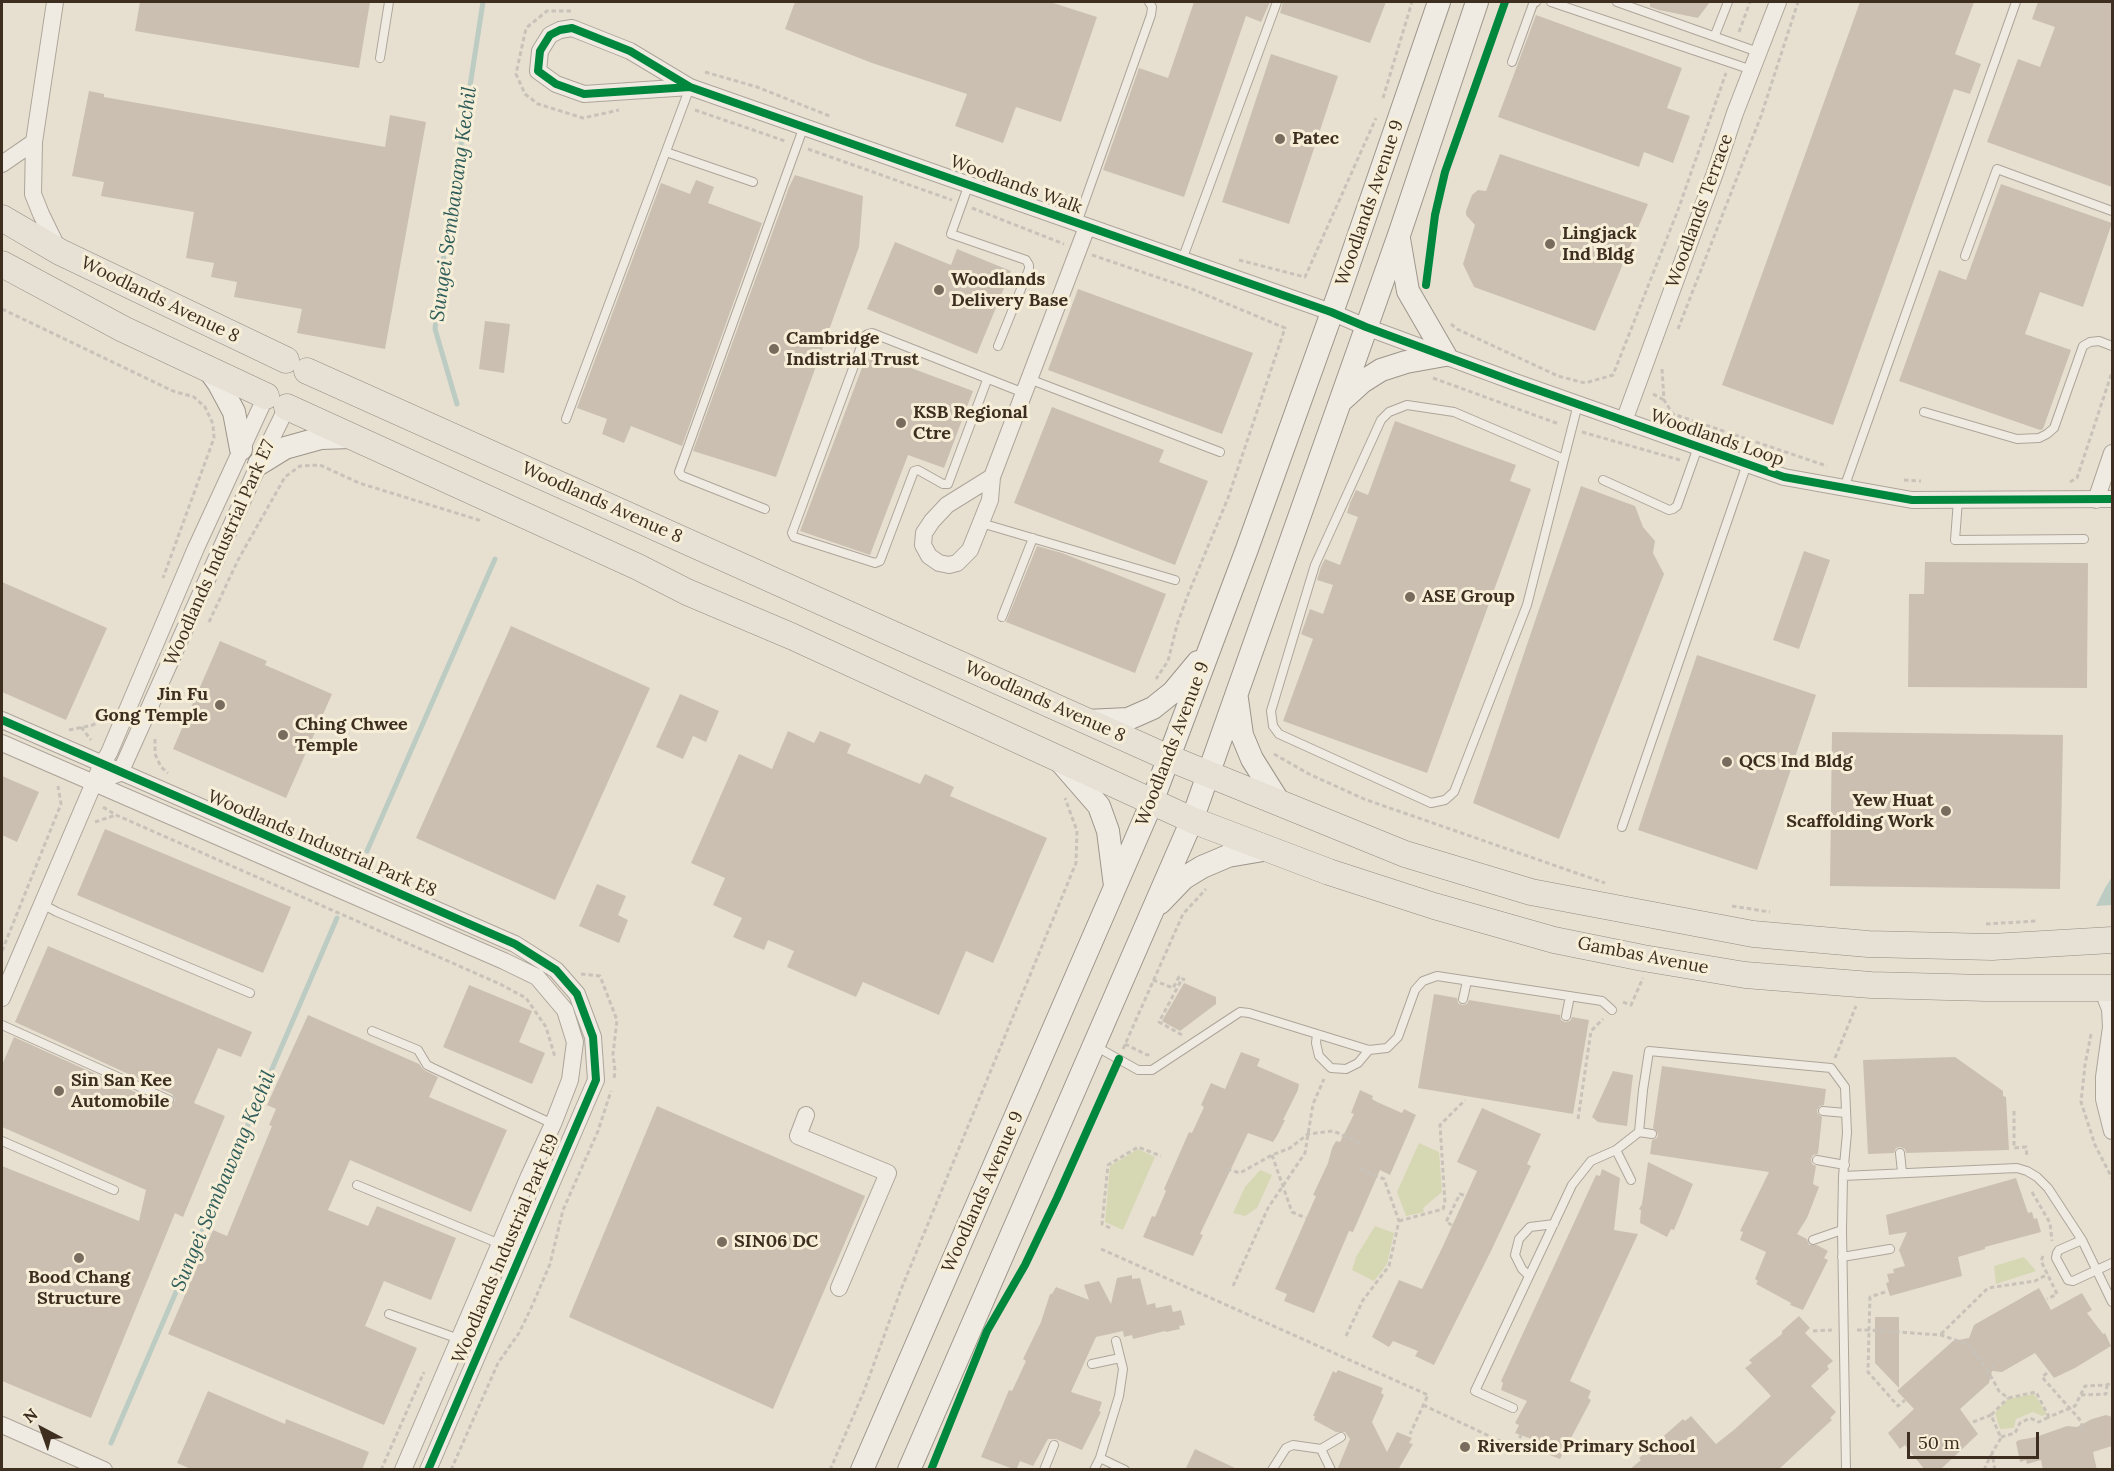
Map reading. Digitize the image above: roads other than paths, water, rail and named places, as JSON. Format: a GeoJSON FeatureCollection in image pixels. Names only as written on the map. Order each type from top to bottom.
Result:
{"type":"FeatureCollection","features":[{"type":"Feature","properties":{"kind":"main road","name":"Woodlands Avenue 9"},"geometry":{"type":"LineString","coordinates":[[862,1470],[1152,802],[1331,312],[1439,2]]}},
{"type":"Feature","properties":{"kind":"main road","name":"Woodlands Avenue 9"},"geometry":{"type":"LineString","coordinates":[[909,1470],[1192,820],[1399,235],[1477,2]]}},
{"type":"Feature","properties":{"kind":"main road","name":"Woodlands Avenue 8"},"geometry":{"type":"LineString","coordinates":[[2,218],[60,252],[296,366],[1086,721],[1209,773]]}},
{"type":"Feature","properties":{"kind":"main road"},"geometry":{"type":"LineString","coordinates":[[1338,404],[1362,382],[1381,370],[1406,362],[1445,355],[1408,291],[1399,235]]}},
{"type":"Feature","properties":{"kind":"main road"},"geometry":{"type":"LineString","coordinates":[[2,264],[123,329],[351,437],[1192,820]]}},
{"type":"Feature","properties":{"kind":"main road"},"geometry":{"type":"LineString","coordinates":[[207,367],[234,412],[241,449]]}},
{"type":"Feature","properties":{"kind":"main road"},"geometry":{"type":"LineString","coordinates":[[259,464],[285,448],[321,438],[351,437]]}},
{"type":"Feature","properties":{"kind":"main road"},"geometry":{"type":"LineString","coordinates":[[1086,721],[1128,719],[1153,708],[1173,692],[1209,648]]}},
{"type":"Feature","properties":{"kind":"main road"},"geometry":{"type":"LineString","coordinates":[[1236,695],[1242,735],[1252,759],[1279,802]]}},
{"type":"Feature","properties":{"kind":"main road"},"geometry":{"type":"LineString","coordinates":[[1059,760],[1099,806],[1108,831],[1115,888]]}},
{"type":"Feature","properties":{"kind":"main road"},"geometry":{"type":"LineString","coordinates":[[1209,773],[1405,854],[1531,892],[1752,934],[1868,944],[1992,947],[2112,940]]}},
{"type":"Feature","properties":{"kind":"main road","name":"Gambas Avenue"},"geometry":{"type":"LineString","coordinates":[[1192,820],[1329,872],[1424,903],[1554,940],[1643,958],[1745,975],[1865,984],[2107,989]]}},
{"type":"Feature","properties":{"kind":"main road"},"geometry":{"type":"LineString","coordinates":[[1150,913],[1184,878],[1202,867],[1228,856],[1269,849]]}},
{"type":"Feature","properties":{"kind":"street"},"geometry":{"type":"LineString","coordinates":[[55,2],[34,142],[33,194],[60,252]]}},
{"type":"Feature","properties":{"kind":"street","name":"Woodlands Terrace"},"geometry":{"type":"LineString","coordinates":[[1624,421],[1778,2]]}},
{"type":"Feature","properties":{"kind":"street","name":"Woodlands Walk"},"geometry":{"type":"LineString","coordinates":[[690,87],[584,94],[556,84],[538,71],[540,51],[550,35],[572,28],[630,51],[690,87],[1331,312]]}},
{"type":"Feature","properties":{"kind":"street"},"geometry":{"type":"LineString","coordinates":[[2,164],[34,142]]}},
{"type":"Feature","properties":{"kind":"street","name":"Woodlands Walk"},"geometry":{"type":"LineString","coordinates":[[992,477],[947,505],[924,533],[923,545],[929,556],[939,563],[949,565],[957,563],[970,550],[990,500],[992,477],[1078,250],[1082,225]]}},
{"type":"Feature","properties":{"kind":"street","name":"Woodlands Loop"},"geometry":{"type":"LineString","coordinates":[[1331,312],[1366,327],[1624,421],[1784,477],[1846,481],[1912,500],[2104,499]]}},
{"type":"Feature","properties":{"kind":"street","name":"Woodlands Industrial Park E7"},"geometry":{"type":"LineString","coordinates":[[2,998],[6,974],[42,904],[241,449],[277,402]]}},
{"type":"Feature","properties":{"kind":"street","name":"Woodlands Industrial Park E7"},"geometry":{"type":"LineString","coordinates":[[120,773],[259,464],[277,402]]}},
{"type":"Feature","properties":{"kind":"street"},"geometry":{"type":"LineString","coordinates":[[2104,499],[2112,453]]}},
{"type":"Feature","properties":{"kind":"street","name":"Woodlands Industrial Park E8"},"geometry":{"type":"LineString","coordinates":[[2,720],[515,944],[556,970],[577,994],[593,1037]]}},
{"type":"Feature","properties":{"kind":"street","name":"Woodlands Industrial Park E8"},"geometry":{"type":"LineString","coordinates":[[2,743],[537,977],[565,1010],[575,1042]]}},
{"type":"Feature","properties":{"kind":"street"},"geometry":{"type":"LineString","coordinates":[[94,783],[120,773]]}},
{"type":"Feature","properties":{"kind":"street"},"geometry":{"type":"LineString","coordinates":[[2107,989],[2111,1027],[2104,1077],[2104,1099],[2112,1131]]}},
{"type":"Feature","properties":{"kind":"street","name":"Woodlands Industrial Park E9"},"geometry":{"type":"LineString","coordinates":[[428,1470],[596,1080],[593,1037]]}},
{"type":"Feature","properties":{"kind":"street","name":"Woodlands Industrial Park E9"},"geometry":{"type":"LineString","coordinates":[[403,1470],[553,1124],[570,1080],[575,1042]]}},
{"type":"Feature","properties":{"kind":"street"},"geometry":{"type":"LineString","coordinates":[[806,1115],[798,1136],[888,1173],[839,1288]]}},
{"type":"Feature","properties":{"kind":"street"},"geometry":{"type":"LineString","coordinates":[[2,1425],[104,1470]]}},
{"type":"Feature","properties":{"kind":"lane"},"geometry":{"type":"LineString","coordinates":[[380,58],[388,2]]}},
{"type":"Feature","properties":{"kind":"lane"},"geometry":{"type":"LineString","coordinates":[[1082,225],[1151,15],[1152,7],[1149,2]]}},
{"type":"Feature","properties":{"kind":"lane"},"geometry":{"type":"LineString","coordinates":[[1182,260],[1276,2]]}},
{"type":"Feature","properties":{"kind":"lane"},"geometry":{"type":"LineString","coordinates":[[1512,63],[1533,4],[1536,2]]}},
{"type":"Feature","properties":{"kind":"lane"},"geometry":{"type":"LineString","coordinates":[[1551,2],[1752,70]]}},
{"type":"Feature","properties":{"kind":"lane"},"geometry":{"type":"LineString","coordinates":[[1617,2],[1758,52]]}},
{"type":"Feature","properties":{"kind":"lane"},"geometry":{"type":"LineString","coordinates":[[1715,35],[1728,2]]}},
{"type":"Feature","properties":{"kind":"lane"},"geometry":{"type":"LineString","coordinates":[[1846,481],[2016,2]]}},
{"type":"Feature","properties":{"kind":"lane"},"geometry":{"type":"LineString","coordinates":[[566,419],[690,87]]}},
{"type":"Feature","properties":{"kind":"lane"},"geometry":{"type":"LineString","coordinates":[[765,509],[682,477],[680,472],[804,126]]}},
{"type":"Feature","properties":{"kind":"lane"},"geometry":{"type":"LineString","coordinates":[[666,152],[753,182]]}},
{"type":"Feature","properties":{"kind":"lane"},"geometry":{"type":"LineString","coordinates":[[1965,256],[1996,169],[2112,211]]}},
{"type":"Feature","properties":{"kind":"lane"},"geometry":{"type":"LineString","coordinates":[[969,184],[951,234],[1026,260],[1029,265],[998,346]]}},
{"type":"Feature","properties":{"kind":"lane"},"geometry":{"type":"LineString","coordinates":[[987,380],[948,484],[943,484],[918,470],[914,471],[880,561],[875,563],[794,537],[792,533],[865,336],[872,333],[987,380],[1026,386],[1220,452]]}},
{"type":"Feature","properties":{"kind":"lane"},"geometry":{"type":"LineString","coordinates":[[1924,412],[2017,438],[2038,438],[2047,435],[2054,428],[2083,346],[2099,341],[2112,346]]}},
{"type":"Feature","properties":{"kind":"lane"},"geometry":{"type":"LineString","coordinates":[[1564,459],[1454,412],[1407,405],[1389,412],[1381,420],[1315,565],[1271,711],[1273,726],[1279,734],[1431,803],[1445,800],[1454,792],[1527,605],[1578,404]]}},
{"type":"Feature","properties":{"kind":"lane"},"geometry":{"type":"LineString","coordinates":[[1603,480],[1669,510],[1673,509],[1677,506],[1698,447]]}},
{"type":"Feature","properties":{"kind":"lane"},"geometry":{"type":"LineString","coordinates":[[1622,827],[1747,464]]}},
{"type":"Feature","properties":{"kind":"lane"},"geometry":{"type":"LineString","coordinates":[[1958,500],[1955,540],[2084,539]]}},
{"type":"Feature","properties":{"kind":"lane"},"geometry":{"type":"LineString","coordinates":[[981,523],[1175,580]]}},
{"type":"Feature","properties":{"kind":"lane"},"geometry":{"type":"LineString","coordinates":[[1002,617],[1033,538]]}},
{"type":"Feature","properties":{"kind":"lane"},"geometry":{"type":"LineString","coordinates":[[42,904],[250,993]]}},
{"type":"Feature","properties":{"kind":"lane"},"geometry":{"type":"LineString","coordinates":[[1093,1045],[1138,1070],[1152,1070],[1240,1012],[1369,1050],[1387,1048],[1398,1037],[1415,990],[1423,981],[1437,976],[1602,1001],[1612,1010]]}},
{"type":"Feature","properties":{"kind":"lane"},"geometry":{"type":"LineString","coordinates":[[1463,999],[1467,981]]}},
{"type":"Feature","properties":{"kind":"lane"},"geometry":{"type":"LineString","coordinates":[[1566,1016],[1570,996]]}},
{"type":"Feature","properties":{"kind":"lane"},"geometry":{"type":"LineString","coordinates":[[2,1025],[169,1100]]}},
{"type":"Feature","properties":{"kind":"lane"},"geometry":{"type":"LineString","coordinates":[[372,1031],[418,1050],[427,1065],[553,1124]]}},
{"type":"Feature","properties":{"kind":"lane"},"geometry":{"type":"LineString","coordinates":[[1317,1034],[1316,1043],[1319,1056],[1331,1068],[1346,1069],[1359,1063],[1369,1050]]}},
{"type":"Feature","properties":{"kind":"lane"},"geometry":{"type":"LineString","coordinates":[[1513,1407],[1475,1391],[1572,1185],[1591,1161],[1616,1150],[1639,1132],[1649,1051],[1831,1068],[1845,1087],[1846,1113],[1842,1230],[1846,1470]]}},
{"type":"Feature","properties":{"kind":"lane"},"geometry":{"type":"LineString","coordinates":[[1823,1111],[1846,1113]]}},
{"type":"Feature","properties":{"kind":"lane"},"geometry":{"type":"LineString","coordinates":[[1639,1132],[1652,1134]]}},
{"type":"Feature","properties":{"kind":"lane"},"geometry":{"type":"LineString","coordinates":[[2,1141],[114,1190]]}},
{"type":"Feature","properties":{"kind":"lane"},"geometry":{"type":"LineString","coordinates":[[1616,1150],[1630,1180]]}},
{"type":"Feature","properties":{"kind":"lane"},"geometry":{"type":"LineString","coordinates":[[1900,1153],[1902,1172]]}},
{"type":"Feature","properties":{"kind":"lane"},"geometry":{"type":"LineString","coordinates":[[1817,1160],[1845,1165]]}},
{"type":"Feature","properties":{"kind":"lane"},"geometry":{"type":"LineString","coordinates":[[1843,1176],[2017,1168],[2027,1171],[2048,1188],[2082,1240],[2112,1302]]}},
{"type":"Feature","properties":{"kind":"lane"},"geometry":{"type":"LineString","coordinates":[[357,1185],[500,1244]]}},
{"type":"Feature","properties":{"kind":"lane"},"geometry":{"type":"LineString","coordinates":[[1529,1276],[1515,1256],[1519,1239],[1530,1227],[1554,1224]]}},
{"type":"Feature","properties":{"kind":"lane"},"geometry":{"type":"LineString","coordinates":[[1813,1240],[1842,1230]]}},
{"type":"Feature","properties":{"kind":"lane"},"geometry":{"type":"LineString","coordinates":[[2082,1240],[2059,1250],[2056,1258],[2068,1280],[2073,1281],[2112,1263]]}},
{"type":"Feature","properties":{"kind":"lane"},"geometry":{"type":"LineString","coordinates":[[1842,1257],[1890,1249]]}},
{"type":"Feature","properties":{"kind":"lane"},"geometry":{"type":"LineString","coordinates":[[389,1314],[459,1340]]}},
{"type":"Feature","properties":{"kind":"lane"},"geometry":{"type":"LineString","coordinates":[[1094,1470],[1100,1458],[1119,1396],[1123,1369],[1116,1341]]}},
{"type":"Feature","properties":{"kind":"lane"},"geometry":{"type":"LineString","coordinates":[[1092,1364],[1120,1358]]}},
{"type":"Feature","properties":{"kind":"lane"},"geometry":{"type":"LineString","coordinates":[[1272,1470],[1286,1448],[1293,1445],[1321,1449],[1341,1437]]}},
{"type":"Feature","properties":{"kind":"lane"},"geometry":{"type":"LineString","coordinates":[[1044,1470],[1053,1445]]}},
{"type":"Feature","properties":{"kind":"lane"},"geometry":{"type":"LineString","coordinates":[[1321,1449],[1331,1470]]}},
{"type":"Feature","properties":{"kind":"lane"},"geometry":{"type":"LineString","coordinates":[[1100,1458],[1125,1470]]}},
{"type":"Feature","properties":{"kind":"waterway","name":"Sungei Sembawang Kechil"},"geometry":{"type":"LineString","coordinates":[[457,404],[435,329],[444,254],[483,2]]}},
{"type":"Feature","properties":{"kind":"waterway","name":"Sungei Sembawang Kechil"},"geometry":{"type":"LineString","coordinates":[[367,851],[495,559]]}},
{"type":"Feature","properties":{"kind":"waterway","name":"Sungei Sembawang Kechil"},"geometry":{"type":"LineString","coordinates":[[111,1443],[337,918]]}},
{"type":"Feature","properties":{"kind":"place","name":"Patec"},"geometry":{"type":"Point","coordinates":[1280,139]}},
{"type":"Feature","properties":{"kind":"place","name":"Lingjack Ind Bldg"},"geometry":{"type":"Point","coordinates":[1550,244]}},
{"type":"Feature","properties":{"kind":"place","name":"Woodlands Delivery Base"},"geometry":{"type":"Point","coordinates":[939,290]}},
{"type":"Feature","properties":{"kind":"place","name":"Cambridge Indistrial Trust"},"geometry":{"type":"Point","coordinates":[774,349]}},
{"type":"Feature","properties":{"kind":"place","name":"KSB Regional Ctre"},"geometry":{"type":"Point","coordinates":[901,423]}},
{"type":"Feature","properties":{"kind":"place","name":"ASE Group"},"geometry":{"type":"Point","coordinates":[1410,597]}},
{"type":"Feature","properties":{"kind":"place","name":"Jin Fu Gong Temple"},"geometry":{"type":"Point","coordinates":[220,705]}},
{"type":"Feature","properties":{"kind":"place","name":"Ching Chwee Temple"},"geometry":{"type":"Point","coordinates":[283,735]}},
{"type":"Feature","properties":{"kind":"place","name":"QCS Ind Bldg"},"geometry":{"type":"Point","coordinates":[1727,762]}},
{"type":"Feature","properties":{"kind":"place","name":"Yew Huat Scaffolding Work"},"geometry":{"type":"Point","coordinates":[1946,811]}},
{"type":"Feature","properties":{"kind":"place","name":"Sin San Kee Automobile"},"geometry":{"type":"Point","coordinates":[59,1091]}},
{"type":"Feature","properties":{"kind":"place","name":"SIN06 DC"},"geometry":{"type":"Point","coordinates":[722,1242]}},
{"type":"Feature","properties":{"kind":"place","name":"Bood Chang Structure"},"geometry":{"type":"Point","coordinates":[79,1258]}},
{"type":"Feature","properties":{"kind":"place","name":"Riverside Primary School"},"geometry":{"type":"Point","coordinates":[1465,1447]}}]}
